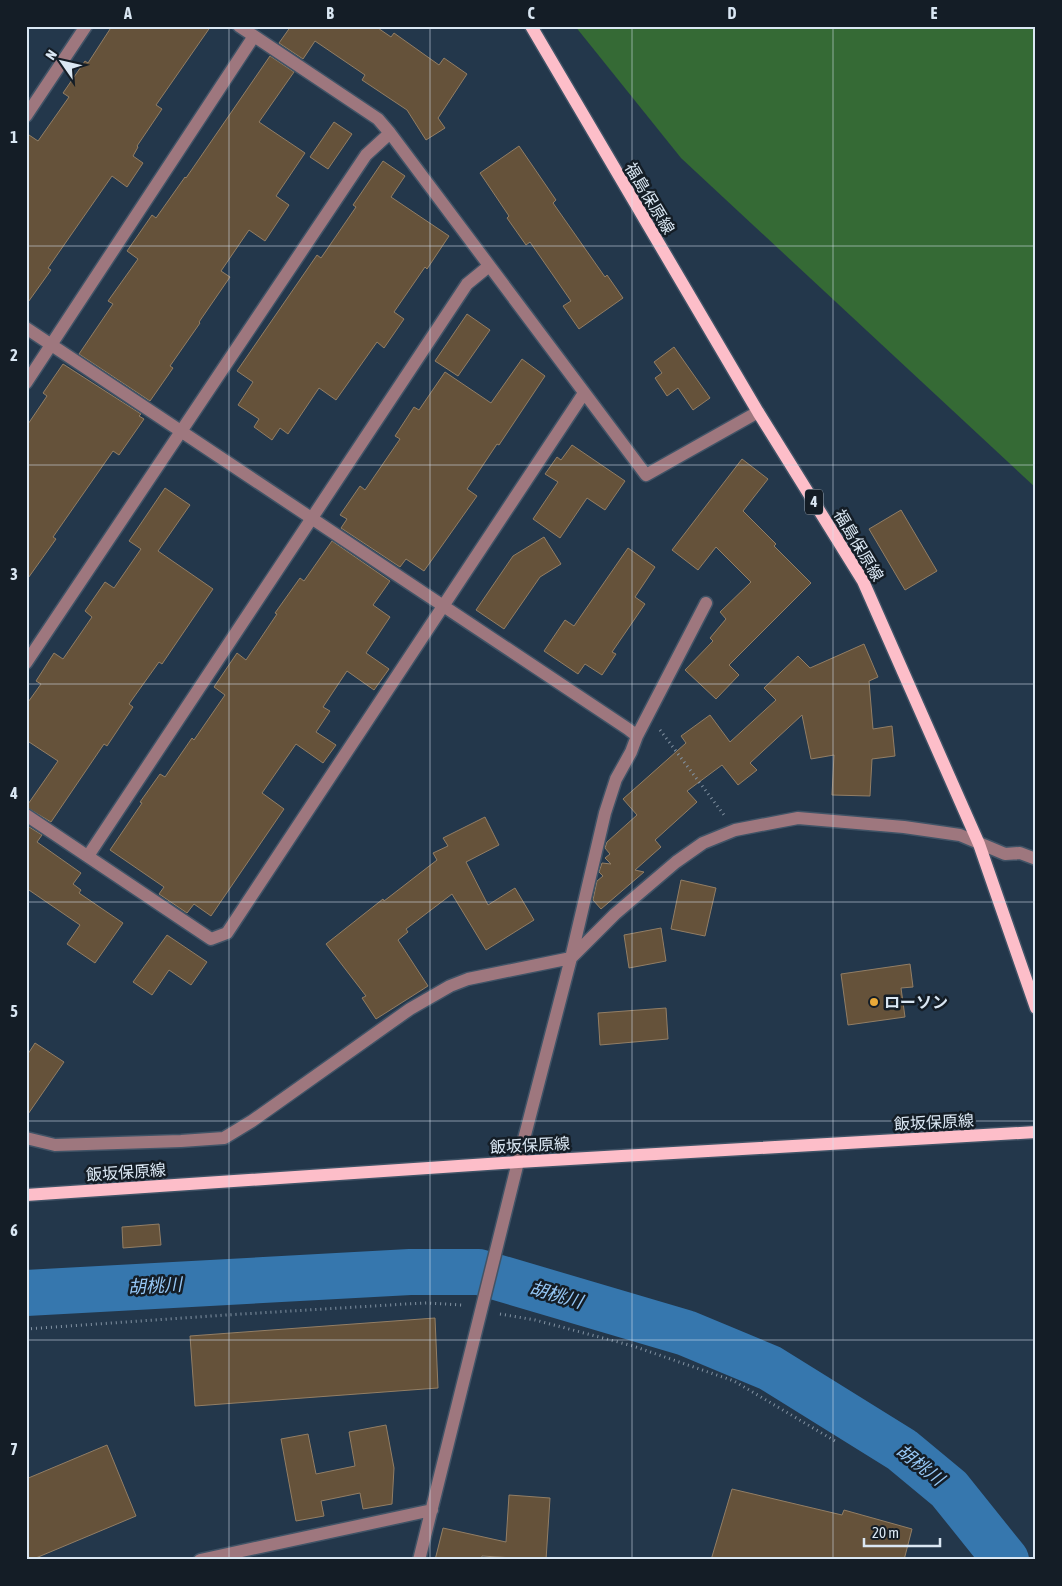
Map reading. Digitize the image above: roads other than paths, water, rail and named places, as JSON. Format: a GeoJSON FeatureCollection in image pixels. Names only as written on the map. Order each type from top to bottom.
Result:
{"type":"FeatureCollection","features":[{"type":"Feature","properties":{"kind":"main road","name":"福島保原線"},"geometry":{"type":"LineString","coordinates":[[531,26],[758,412],[863,581],[979,844],[1036,1008]]}},
{"type":"Feature","properties":{"kind":"main road","name":"飯坂保原線"},"geometry":{"type":"LineString","coordinates":[[26,1195],[518,1162],[1036,1132]]}},
{"type":"Feature","properties":{"kind":"street"},"geometry":{"type":"LineString","coordinates":[[26,116],[86,26]]}},
{"type":"Feature","properties":{"kind":"street"},"geometry":{"type":"LineString","coordinates":[[239,26],[378,120],[390,133],[646,474],[758,412]]}},
{"type":"Feature","properties":{"kind":"street"},"geometry":{"type":"LineString","coordinates":[[26,383],[254,36]]}},
{"type":"Feature","properties":{"kind":"street"},"geometry":{"type":"LineString","coordinates":[[26,664],[366,154],[390,133]]}},
{"type":"Feature","properties":{"kind":"street"},"geometry":{"type":"LineString","coordinates":[[88,856],[467,284],[489,266]]}},
{"type":"Feature","properties":{"kind":"street"},"geometry":{"type":"LineString","coordinates":[[26,328],[628,728],[637,736]]}},
{"type":"Feature","properties":{"kind":"street"},"geometry":{"type":"LineString","coordinates":[[26,815],[211,939],[227,933],[584,393]]}},
{"type":"Feature","properties":{"kind":"street"},"geometry":{"type":"LineString","coordinates":[[419,1560],[571,958],[605,813],[616,779],[706,603]]}},
{"type":"Feature","properties":{"kind":"street"},"geometry":{"type":"LineString","coordinates":[[26,1138],[55,1145],[224,1138],[252,1121],[410,1009],[450,986],[468,979],[571,958],[615,914],[676,862],[703,843],[734,830],[798,818],[823,819],[946,832],[960,835],[1005,854],[1020,853],[1036,859]]}},
{"type":"Feature","properties":{"kind":"street"},"geometry":{"type":"LineString","coordinates":[[200,1560],[432,1510]]}},
{"type":"Feature","properties":{"kind":"waterway","name":"胡桃川"},"geometry":{"type":"LineString","coordinates":[[26,1293],[410,1272],[479,1272],[686,1333],[770,1368],[902,1450],[949,1489],[1006,1560]]}},
{"type":"Feature","properties":{"kind":"place","name":"ローソン"},"geometry":{"type":"Point","coordinates":[874,1002]}}]}
